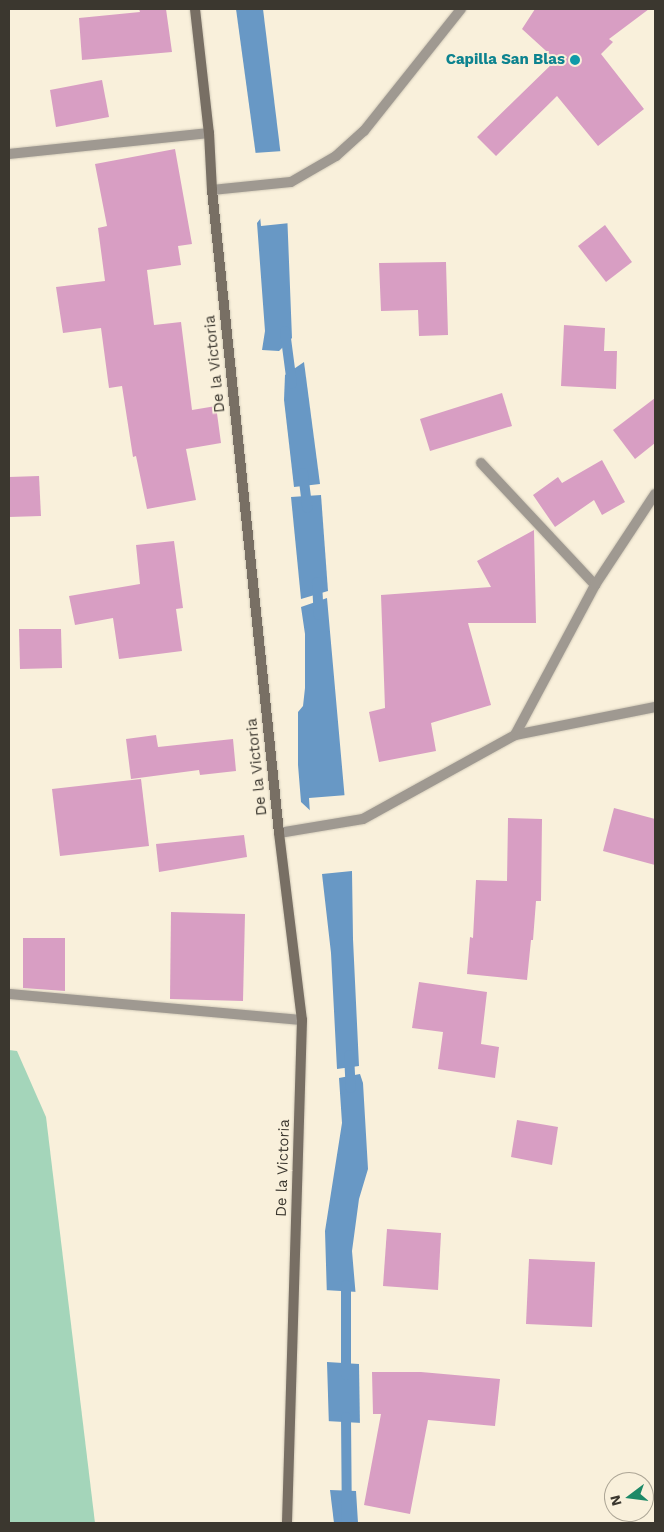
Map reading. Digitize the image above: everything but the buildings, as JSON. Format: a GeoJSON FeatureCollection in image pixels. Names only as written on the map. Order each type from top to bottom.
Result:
{"type":"FeatureCollection","features":[{"type":"Feature","properties":{"kind":"main road","name":"De la Victoria"},"geometry":{"type":"LineString","coordinates":[[195,9],[279,832],[302,1020],[287,1523]]}},
{"type":"Feature","properties":{"kind":"street"},"geometry":{"type":"LineString","coordinates":[[212,190],[291,182],[336,156],[364,131],[461,9]]}},
{"type":"Feature","properties":{"kind":"street"},"geometry":{"type":"LineString","coordinates":[[9,154],[209,133]]}},
{"type":"Feature","properties":{"kind":"street"},"geometry":{"type":"LineString","coordinates":[[481,463],[595,585]]}},
{"type":"Feature","properties":{"kind":"street"},"geometry":{"type":"LineString","coordinates":[[515,735],[595,585],[655,494]]}},
{"type":"Feature","properties":{"kind":"street"},"geometry":{"type":"LineString","coordinates":[[279,832],[363,818],[515,735],[655,707]]}},
{"type":"Feature","properties":{"kind":"street"},"geometry":{"type":"LineString","coordinates":[[9,994],[302,1020]]}},
{"type":"Feature","properties":{"kind":"green space"},"geometry":{"type":"Polygon","coordinates":[[[9,1050],[17,1051],[46,1117],[95,1523],[9,1523],[9,1050]]]}},
{"type":"Feature","properties":{"kind":"water"},"geometry":{"type":"Polygon","coordinates":[[[236,9],[263,9],[283,173],[259,178],[236,9]]]}},
{"type":"Feature","properties":{"kind":"water"},"geometry":{"type":"Polygon","coordinates":[[[287,211],[292,338],[279,351],[262,350],[265,331],[257,223],[264,214],[287,211]]]}},
{"type":"Feature","properties":{"kind":"water"},"geometry":{"type":"Polygon","coordinates":[[[304,362],[320,484],[294,487],[284,400],[285,375],[304,362]]]}},
{"type":"Feature","properties":{"kind":"water"},"geometry":{"type":"Polygon","coordinates":[[[321,495],[328,591],[301,599],[291,497],[321,495]]]}},
{"type":"Feature","properties":{"kind":"water"},"geometry":{"type":"Polygon","coordinates":[[[327,598],[346,812],[315,815],[301,802],[298,765],[298,712],[303,706],[305,688],[305,634],[301,607],[327,598]]]}},
{"type":"Feature","properties":{"kind":"water"},"geometry":{"type":"Polygon","coordinates":[[[352,871],[359,1066],[337,1069],[331,953],[322,874],[352,871]]]}},
{"type":"Feature","properties":{"kind":"water"},"geometry":{"type":"Polygon","coordinates":[[[360,1074],[363,1083],[368,1169],[359,1199],[352,1251],[356,1298],[327,1298],[325,1231],[342,1123],[339,1078],[360,1074]]]}},
{"type":"Feature","properties":{"kind":"water"},"geometry":{"type":"Polygon","coordinates":[[[327,1362],[359,1364],[360,1429],[329,1428],[327,1362]]]}},
{"type":"Feature","properties":{"kind":"water"},"geometry":{"type":"Polygon","coordinates":[[[330,1490],[356,1491],[358,1523],[334,1523],[330,1490]]]}},
{"type":"Feature","properties":{"kind":"pier"},"geometry":{"type":"Polygon","coordinates":[[[283,151],[285,175],[257,180],[254,153],[283,151]]]}},
{"type":"Feature","properties":{"kind":"pier"},"geometry":{"type":"Polygon","coordinates":[[[287,208],[290,210],[290,223],[261,226],[260,216],[263,212],[287,208]]]}},
{"type":"Feature","properties":{"kind":"pier"},"geometry":{"type":"Polygon","coordinates":[[[347,795],[347,814],[315,817],[310,814],[309,798],[347,795]]]}},
{"type":"Feature","properties":{"kind":"pier"},"geometry":{"type":"Polygon","coordinates":[[[324,1290],[358,1292],[358,1299],[356,1301],[327,1300],[324,1290]]]}},
{"type":"Feature","properties":{"kind":"pier"},"geometry":{"type":"Polygon","coordinates":[[[326,1421],[362,1423],[362,1430],[329,1431],[326,1421]]]}},
{"type":"Feature","properties":{"kind":"waterway"},"geometry":{"type":"LineString","coordinates":[[285,331],[292,384]]}},
{"type":"Feature","properties":{"kind":"waterway"},"geometry":{"type":"LineString","coordinates":[[303,473],[307,508]]}},
{"type":"Feature","properties":{"kind":"waterway"},"geometry":{"type":"LineString","coordinates":[[317,582],[319,615]]}},
{"type":"Feature","properties":{"kind":"waterway"},"geometry":{"type":"LineString","coordinates":[[349,1055],[351,1088]]}},
{"type":"Feature","properties":{"kind":"waterway"},"geometry":{"type":"LineString","coordinates":[[346,1285],[346,1375]]}},
{"type":"Feature","properties":{"kind":"waterway"},"geometry":{"type":"LineString","coordinates":[[346,1417],[347,1523]]}},
{"type":"Feature","properties":{"kind":"place","name":"Capilla San Blas"},"geometry":{"type":"Point","coordinates":[575,60]}}]}
